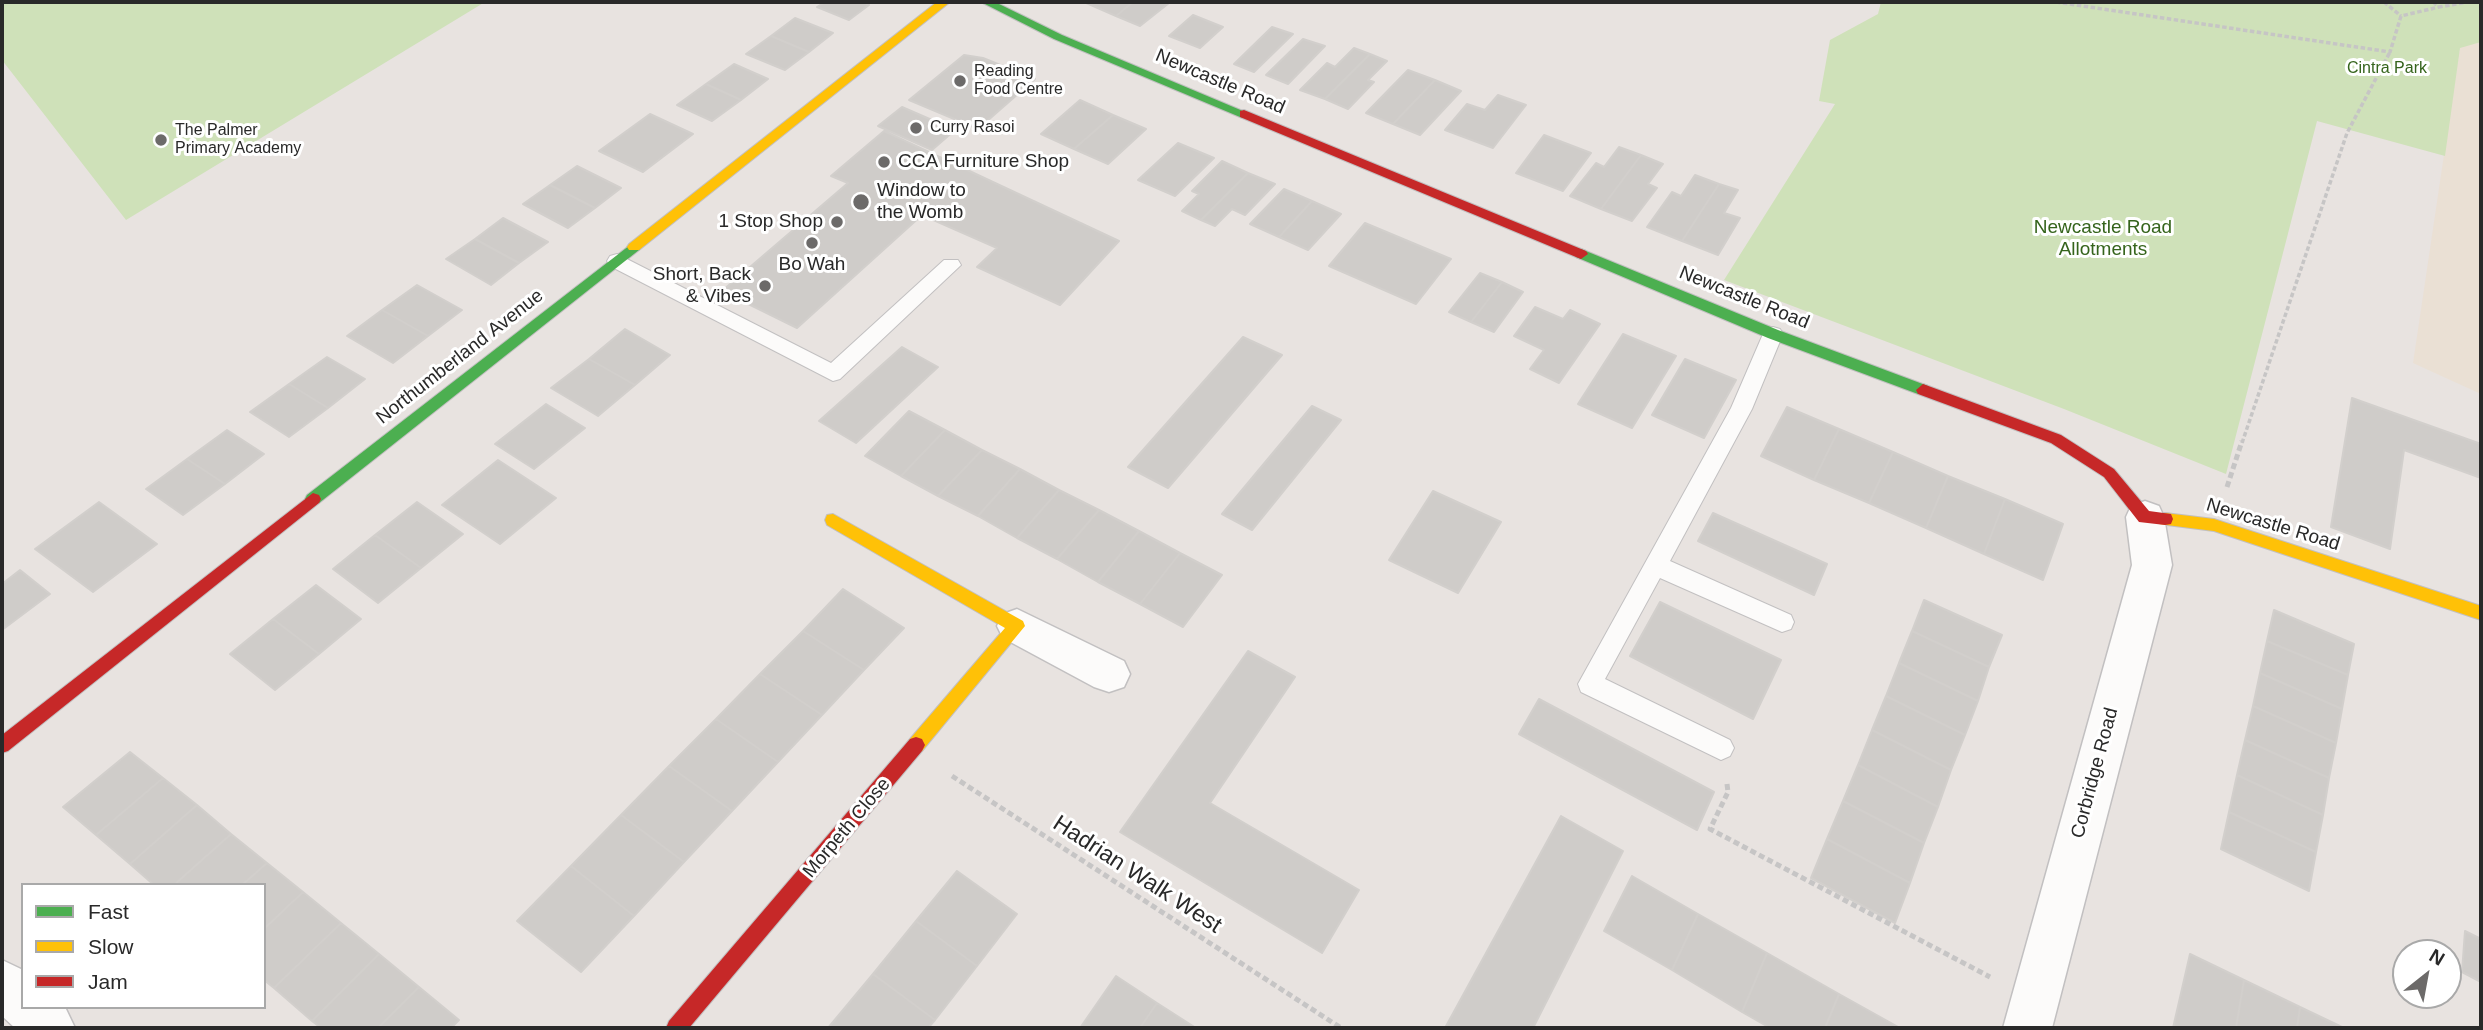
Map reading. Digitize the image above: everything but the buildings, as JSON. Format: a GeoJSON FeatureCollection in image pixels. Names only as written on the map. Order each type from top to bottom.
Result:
{"type":"FeatureCollection","features":[{"type":"Feature","properties":{"kind":"street","name":"Northumberland Avenue"},"geometry":{"type":"LineString","coordinates":[[2,746],[944,2]]}},
{"type":"Feature","properties":{"kind":"street","name":"Newcastle Road"},"geometry":{"type":"LineString","coordinates":[[987,2],[1070,42],[1773,334],[2056,439],[2109,473],[2145,517],[2214,525],[2481,613]]}},
{"type":"Feature","properties":{"kind":"street","name":"Corbridge Road"},"geometry":{"type":"LineString","coordinates":[[2031,1015],[2152,565],[2145,517]]}},
{"type":"Feature","properties":{"kind":"street"},"geometry":{"type":"LineString","coordinates":[[833,520],[1017,626],[1109,674]]}},
{"type":"Feature","properties":{"kind":"street","name":"Morpeth Close"},"geometry":{"type":"LineString","coordinates":[[676,1028],[1017,626]]}},
{"type":"Feature","properties":{"kind":"street"},"geometry":{"type":"LineString","coordinates":[[2,984],[21,1001]]}},
{"type":"Feature","properties":{"kind":"street"},"geometry":{"type":"LineString","coordinates":[[30,1009],[51,1028]]}},
{"type":"Feature","properties":{"kind":"lane"},"geometry":{"type":"LineString","coordinates":[[617,261],[834,373],[951,265]]}},
{"type":"Feature","properties":{"kind":"lane"},"geometry":{"type":"LineString","coordinates":[[1721,748],[1590,684],[1741,409],[1773,334]]}},
{"type":"Feature","properties":{"kind":"lane"},"geometry":{"type":"LineString","coordinates":[[1656,565],[1782,622]]}},
{"type":"Feature","properties":{"kind":"path"},"geometry":{"type":"LineString","coordinates":[[2056,2],[2390,52]]}},
{"type":"Feature","properties":{"kind":"path"},"geometry":{"type":"LineString","coordinates":[[2384,2],[2401,16]]}},
{"type":"Feature","properties":{"kind":"path"},"geometry":{"type":"LineString","coordinates":[[2433,2],[2439,7]]}},
{"type":"Feature","properties":{"kind":"path"},"geometry":{"type":"LineString","coordinates":[[2401,16],[2468,2]]}},
{"type":"Feature","properties":{"kind":"path"},"geometry":{"type":"LineString","coordinates":[[2214,525],[2347,133],[2390,52],[2401,16]]}},
{"type":"Feature","properties":{"kind":"path"},"geometry":{"type":"LineString","coordinates":[[1721,748],[1728,792],[1710,829],[2031,1015]]}},
{"type":"Feature","properties":{"kind":"path","name":"Hadrian Walk West"},"geometry":{"type":"LineString","coordinates":[[913,751],[1341,1028]]}},
{"type":"Feature","properties":{"kind":"shaded area"},"geometry":{"type":"Polygon","coordinates":[[[2481,42],[2481,394],[2413,363],[2460,47],[2481,42]]]}},
{"type":"Feature","properties":{"kind":"green space","name":"The Palmer Primary Academy"},"geometry":{"type":"Polygon","coordinates":[[[2,2],[485,2],[126,220],[2,60],[2,2]]]}},
{"type":"Feature","properties":{"kind":"green space","name":"Newcastle Road Allotments"},"geometry":{"type":"Polygon","coordinates":[[[1881,2],[2481,2],[2481,42],[2460,48],[2445,156],[2317,121],[2226,474],[2064,409],[1724,280],[1835,104],[1819,101],[1830,40],[1878,14],[1881,2]]]}},
{"type":"Feature","properties":{"kind":"traffic: fast"},"geometry":{"type":"LineString","coordinates":[[987,2],[1058,37],[1244,114]]}},
{"type":"Feature","properties":{"kind":"traffic: fast"},"geometry":{"type":"LineString","coordinates":[[313,499],[634,247]]}},
{"type":"Feature","properties":{"kind":"traffic: fast"},"geometry":{"type":"LineString","coordinates":[[1581,254],[1773,334],[1923,390]]}},
{"type":"Feature","properties":{"kind":"traffic: slow"},"geometry":{"type":"LineString","coordinates":[[634,247],[944,2]]}},
{"type":"Feature","properties":{"kind":"traffic: slow"},"geometry":{"type":"LineString","coordinates":[[2165,519],[2214,525],[2481,613]]}},
{"type":"Feature","properties":{"kind":"traffic: slow"},"geometry":{"type":"LineString","coordinates":[[833,520],[1017,626],[916,745]]}},
{"type":"Feature","properties":{"kind":"traffic: jam"},"geometry":{"type":"LineString","coordinates":[[1244,114],[1581,254]]}},
{"type":"Feature","properties":{"kind":"traffic: jam"},"geometry":{"type":"LineString","coordinates":[[1923,390],[2056,439],[2109,473],[2145,517],[2165,519]]}},
{"type":"Feature","properties":{"kind":"traffic: jam"},"geometry":{"type":"LineString","coordinates":[[2,745],[313,499]]}},
{"type":"Feature","properties":{"kind":"traffic: jam"},"geometry":{"type":"LineString","coordinates":[[676,1028],[916,745]]}},
{"type":"Feature","properties":{"kind":"place","name":"Reading Food Centre"},"geometry":{"type":"Point","coordinates":[960,81]}},
{"type":"Feature","properties":{"kind":"place","name":"Curry Rasoi"},"geometry":{"type":"Point","coordinates":[916,128]}},
{"type":"Feature","properties":{"kind":"place","name":"The Palmer Primary Academy"},"geometry":{"type":"Point","coordinates":[161,140]}},
{"type":"Feature","properties":{"kind":"place","name":"CCA Furniture Shop"},"geometry":{"type":"Point","coordinates":[884,162]}},
{"type":"Feature","properties":{"kind":"place","name":"Window to the Womb"},"geometry":{"type":"Point","coordinates":[861,202]}},
{"type":"Feature","properties":{"kind":"place","name":"1 Stop Shop"},"geometry":{"type":"Point","coordinates":[837,222]}},
{"type":"Feature","properties":{"kind":"place","name":"Bo Wah"},"geometry":{"type":"Point","coordinates":[812,243]}},
{"type":"Feature","properties":{"kind":"place","name":"Short, Back & Vibes"},"geometry":{"type":"Point","coordinates":[765,286]}},
{"type":"Feature","properties":{"kind":"park label","name":"Cintra Park"},"geometry":{"type":"Point","coordinates":[2387,69]}}]}
